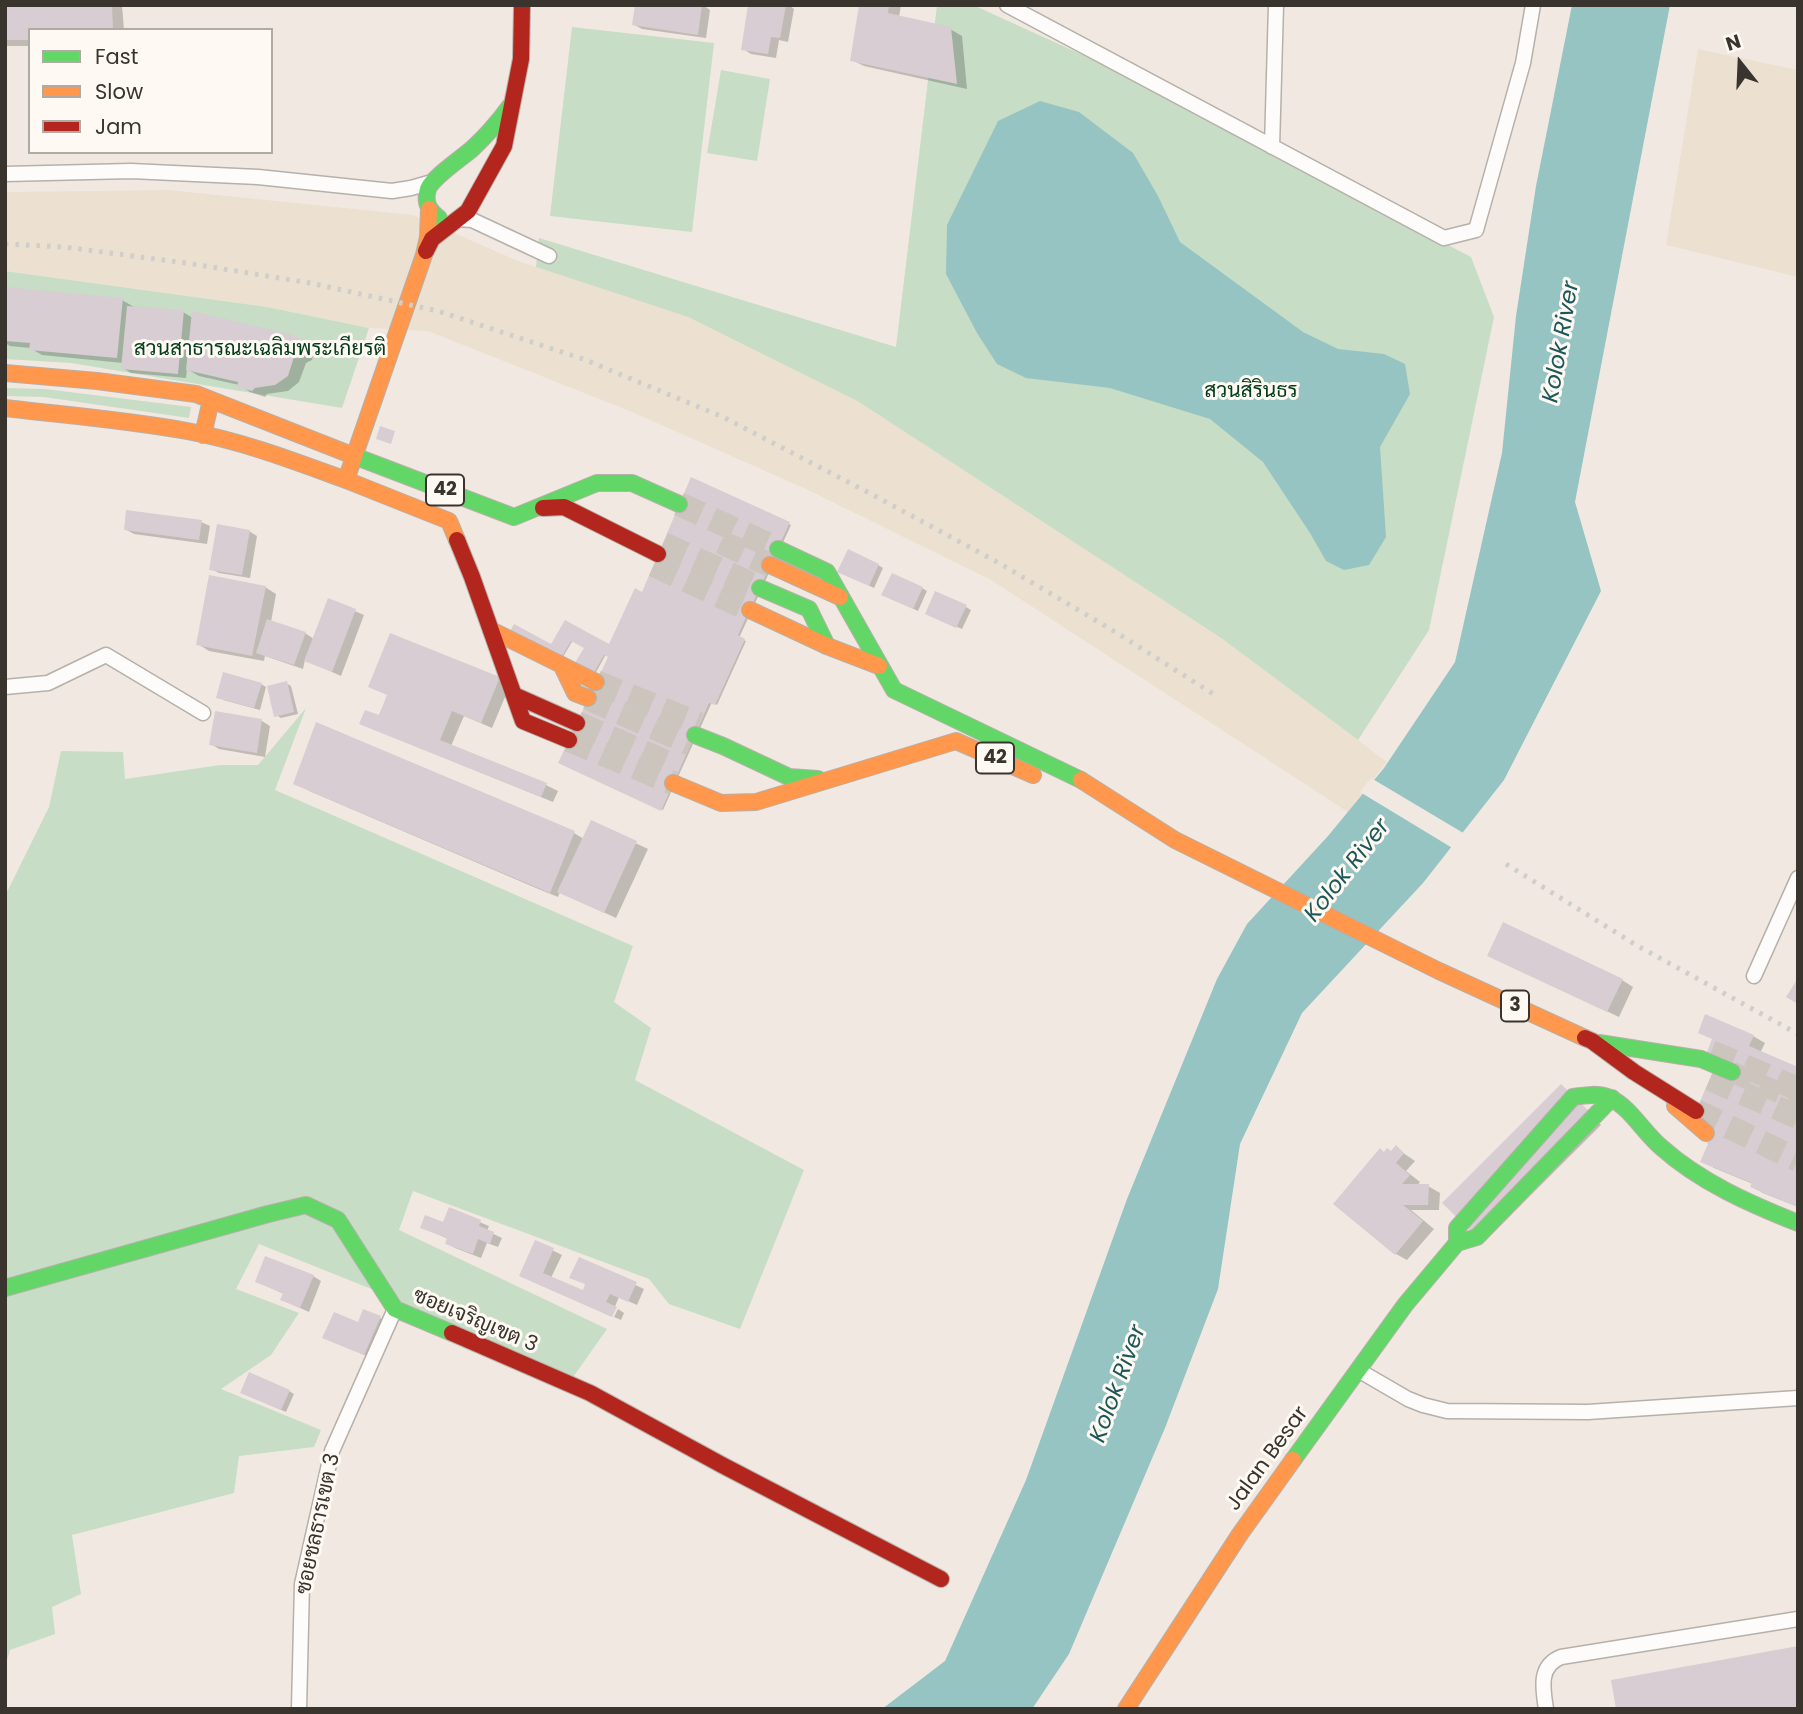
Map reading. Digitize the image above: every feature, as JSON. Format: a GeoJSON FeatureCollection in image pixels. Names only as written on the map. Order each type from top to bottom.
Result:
{"type":"FeatureCollection","features":[{"type":"Feature","properties":{"kind":"main road"},"geometry":{"type":"LineString","coordinates":[[424,254],[432,239],[463,216],[504,146],[521,59],[522,5]]}},
{"type":"Feature","properties":{"kind":"main road"},"geometry":{"type":"LineString","coordinates":[[5,408],[96,418],[203,435],[261,449],[346,480],[424,254],[429,229],[426,195],[436,179],[488,134],[513,103]]}},
{"type":"Feature","properties":{"kind":"main road"},"geometry":{"type":"LineString","coordinates":[[436,179],[454,175],[464,180],[470,189],[471,204]]}},
{"type":"Feature","properties":{"kind":"main road"},"geometry":{"type":"LineString","coordinates":[[429,209],[441,219],[456,219]]}},
{"type":"Feature","properties":{"kind":"main road"},"geometry":{"type":"LineString","coordinates":[[5,373],[97,381],[196,394],[354,456]]}},
{"type":"Feature","properties":{"kind":"main road"},"geometry":{"type":"LineString","coordinates":[[203,435],[211,400]]}},
{"type":"Feature","properties":{"kind":"main road","name":"42"},"geometry":{"type":"LineString","coordinates":[[354,456],[514,517],[597,483],[632,483],[679,504]]}},
{"type":"Feature","properties":{"kind":"main road","name":"42"},"geometry":{"type":"LineString","coordinates":[[346,480],[449,521],[523,721],[569,740]]}},
{"type":"Feature","properties":{"kind":"main road"},"geometry":{"type":"LineString","coordinates":[[597,483],[648,507]]}},
{"type":"Feature","properties":{"kind":"main road","name":"42"},"geometry":{"type":"LineString","coordinates":[[564,507],[629,540],[650,538],[658,555],[536,509],[564,507]]}},
{"type":"Feature","properties":{"kind":"main road","name":"42"},"geometry":{"type":"LineString","coordinates":[[778,549],[828,572],[894,690],[1082,780],[1156,830]]}},
{"type":"Feature","properties":{"kind":"main road"},"geometry":{"type":"LineString","coordinates":[[771,565],[840,597]]}},
{"type":"Feature","properties":{"kind":"main road"},"geometry":{"type":"LineString","coordinates":[[755,599],[809,609],[827,646]]}},
{"type":"Feature","properties":{"kind":"main road"},"geometry":{"type":"LineString","coordinates":[[755,599],[827,646],[879,666]]}},
{"type":"Feature","properties":{"kind":"main road"},"geometry":{"type":"LineString","coordinates":[[755,599],[819,629]]}},
{"type":"Feature","properties":{"kind":"main road"},"geometry":{"type":"LineString","coordinates":[[491,630],[564,672],[588,691],[564,672]]}},
{"type":"Feature","properties":{"kind":"main road"},"geometry":{"type":"LineString","coordinates":[[514,695],[577,723]]}},
{"type":"Feature","properties":{"kind":"main road","name":"42"},"geometry":{"type":"LineString","coordinates":[[695,734],[829,780],[789,777],[695,734]]}},
{"type":"Feature","properties":{"kind":"main road","name":"42"},"geometry":{"type":"LineString","coordinates":[[673,783],[721,803],[756,802],[956,741],[1156,830],[1320,912]]}},
{"type":"Feature","properties":{"kind":"main road"},"geometry":{"type":"LineString","coordinates":[[692,774],[756,802]]}},
{"type":"Feature","properties":{"kind":"main road","name":"3"},"geometry":{"type":"LineString","coordinates":[[1320,912],[1439,971],[1592,1041],[1641,1076],[1706,1133]]}},
{"type":"Feature","properties":{"kind":"main road","name":"3"},"geometry":{"type":"LineString","coordinates":[[1592,1041],[1701,1059],[1732,1072]]}},
{"type":"Feature","properties":{"kind":"main road","name":"3"},"geometry":{"type":"LineString","coordinates":[[1633,1049],[1681,1046],[1707,1050]]}},
{"type":"Feature","properties":{"kind":"main road","name":"3"},"geometry":{"type":"LineString","coordinates":[[1633,1049],[1710,1079]]}},
{"type":"Feature","properties":{"kind":"main road","name":"3"},"geometry":{"type":"LineString","coordinates":[[1641,1076],[1698,1106]]}},
{"type":"Feature","properties":{"kind":"main road","name":"Jalan Besar"},"geometry":{"type":"LineString","coordinates":[[1457,1243],[1457,1228],[1573,1097],[1591,1094],[1612,1098]]}},
{"type":"Feature","properties":{"kind":"main road"},"geometry":{"type":"LineString","coordinates":[[1612,1098],[1659,1146],[1682,1164],[1708,1181],[1766,1211],[1798,1223]]}},
{"type":"Feature","properties":{"kind":"main road","name":"Jalan Besar"},"geometry":{"type":"LineString","coordinates":[[1126,1709],[1240,1534],[1405,1305],[1457,1243],[1477,1237],[1612,1098]]}},
{"type":"Feature","properties":{"kind":"main road","name":"ซอยเจริญเขต 3"},"geometry":{"type":"LineString","coordinates":[[5,1288],[306,1205],[338,1220],[395,1309],[590,1393],[941,1579]]}},
{"type":"Feature","properties":{"kind":"street"},"geometry":{"type":"LineString","coordinates":[[1007,5],[1444,239],[1476,230],[1523,63],[1533,5]]}},
{"type":"Feature","properties":{"kind":"street"},"geometry":{"type":"LineString","coordinates":[[1272,147],[1276,5]]}},
{"type":"Feature","properties":{"kind":"street"},"geometry":{"type":"LineString","coordinates":[[5,174],[144,171],[258,177],[392,191],[411,188],[436,179]]}},
{"type":"Feature","properties":{"kind":"street"},"geometry":{"type":"LineString","coordinates":[[392,191],[429,209]]}},
{"type":"Feature","properties":{"kind":"street"},"geometry":{"type":"LineString","coordinates":[[471,204],[485,225]]}},
{"type":"Feature","properties":{"kind":"street"},"geometry":{"type":"LineString","coordinates":[[456,219],[472,220],[485,225],[549,256]]}},
{"type":"Feature","properties":{"kind":"street"},"geometry":{"type":"LineString","coordinates":[[5,687],[48,683],[106,655],[203,713]]}},
{"type":"Feature","properties":{"kind":"street"},"geometry":{"type":"LineString","coordinates":[[1754,976],[1798,878]]}},
{"type":"Feature","properties":{"kind":"street","name":"ซอยชลธารเขต 3"},"geometry":{"type":"LineString","coordinates":[[299,1709],[302,1584],[332,1451],[395,1309]]}},
{"type":"Feature","properties":{"kind":"street"},"geometry":{"type":"LineString","coordinates":[[1358,1370],[1408,1399],[1447,1410],[1588,1412],[1798,1398]]}},
{"type":"Feature","properties":{"kind":"street"},"geometry":{"type":"LineString","coordinates":[[1546,1709],[1542,1684],[1545,1673],[1554,1660],[1561,1657],[1798,1619]]}},
{"type":"Feature","properties":{"kind":"shaded area"},"geometry":{"type":"Polygon","coordinates":[[[1698,49],[1798,70],[1798,277],[1666,245],[1698,49]]]}},
{"type":"Feature","properties":{"kind":"shaded area"},"geometry":{"type":"Polygon","coordinates":[[[169,190],[413,215],[518,261],[688,317],[859,402],[1221,638],[1387,762],[1348,812],[991,580],[806,489],[632,412],[428,331],[369,328],[267,307],[5,271],[5,192],[169,190]]]}},
{"type":"Feature","properties":{"kind":"green space","name":"สวนสิรินธร"},"geometry":{"type":"Polygon","coordinates":[[[937,5],[973,5],[1085,56],[1471,257],[1494,317],[1429,630],[1358,740],[1221,638],[859,402],[688,317],[536,267],[539,238],[896,347],[937,5]]]}},
{"type":"Feature","properties":{"kind":"green space"},"geometry":{"type":"Polygon","coordinates":[[[572,27],[714,43],[692,232],[550,216],[572,27]]]}},
{"type":"Feature","properties":{"kind":"green space"},"geometry":{"type":"Polygon","coordinates":[[[721,70],[770,79],[757,161],[707,153],[721,70]]]}},
{"type":"Feature","properties":{"kind":"green space","name":"สวนสาธารณะเฉลิมพระเกียรติ"},"geometry":{"type":"Polygon","coordinates":[[[5,271],[267,307],[369,328],[342,408],[71,363],[5,359],[5,271]]]}},
{"type":"Feature","properties":{"kind":"green space"},"geometry":{"type":"Polygon","coordinates":[[[5,388],[45,389],[191,407],[189,418],[44,397],[5,396],[5,388]]]}},
{"type":"Feature","properties":{"kind":"green space"},"geometry":{"type":"Polygon","coordinates":[[[306,708],[275,790],[633,946],[614,1002],[651,1028],[635,1080],[804,1170],[740,1329],[669,1304],[649,1279],[413,1191],[399,1230],[607,1329],[571,1380],[374,1290],[259,1244],[236,1289],[299,1313],[271,1355],[221,1389],[321,1430],[314,1447],[239,1456],[234,1493],[72,1535],[81,1594],[52,1607],[55,1634],[10,1650],[5,1667],[5,891],[8,890],[49,807],[61,751],[123,752],[125,779],[220,765],[258,765],[306,708]]]}},
{"type":"Feature","properties":{"kind":"water","name":"Kolok River"},"geometry":{"type":"Polygon","coordinates":[[[1572,5],[1670,5],[1575,502],[1601,591],[1504,780],[1423,883],[1302,1013],[1240,1144],[1218,1289],[1165,1428],[1069,1654],[1032,1709],[882,1709],[945,1661],[1026,1480],[1127,1199],[1217,979],[1247,924],[1328,836],[1384,768],[1455,662],[1502,453],[1516,316],[1536,186],[1572,5]]]}},
{"type":"Feature","properties":{"kind":"water"},"geometry":{"type":"Polygon","coordinates":[[[1040,101],[1079,112],[1133,153],[1180,242],[1303,332],[1338,349],[1384,354],[1405,364],[1410,394],[1380,447],[1386,537],[1369,565],[1344,570],[1326,561],[1263,462],[1210,419],[1110,388],[1026,378],[997,364],[977,333],[946,274],[947,225],[998,121],[1040,101]]]}},
{"type":"Feature","properties":{"kind":"pier"},"geometry":{"type":"Polygon","coordinates":[[[1371,778],[1465,834],[1454,849],[1360,792],[1371,778]]]}},
{"type":"Feature","properties":{"kind":"building"},"geometry":{"type":"Polygon","coordinates":[[[5,5],[112,5],[113,28],[28,28],[28,40],[5,40],[5,5]]]}},
{"type":"Feature","properties":{"kind":"building"},"geometry":{"type":"Polygon","coordinates":[[[635,5],[702,5],[698,35],[632,25],[635,5]]]}},
{"type":"Feature","properties":{"kind":"building"},"geometry":{"type":"Polygon","coordinates":[[[748,5],[786,5],[780,38],[771,37],[768,54],[741,50],[748,5]]]}},
{"type":"Feature","properties":{"kind":"building"},"geometry":{"type":"Polygon","coordinates":[[[859,5],[889,5],[888,13],[951,27],[957,84],[850,61],[859,5]]]}},
{"type":"Feature","properties":{"kind":"building"},"geometry":{"type":"Polygon","coordinates":[[[5,287],[123,298],[117,358],[29,350],[30,343],[5,341],[5,287]]]}},
{"type":"Feature","properties":{"kind":"building"},"geometry":{"type":"Polygon","coordinates":[[[127,306],[184,310],[178,374],[121,369],[127,306]]]}},
{"type":"Feature","properties":{"kind":"building"},"geometry":{"type":"Polygon","coordinates":[[[192,311],[293,335],[304,340],[301,354],[294,357],[288,376],[275,385],[255,388],[252,391],[237,387],[238,382],[186,370],[192,311]]]}},
{"type":"Feature","properties":{"kind":"building"},"geometry":{"type":"Polygon","coordinates":[[[380,426],[395,431],[391,444],[376,439],[380,426]]]}},
{"type":"Feature","properties":{"kind":"building"},"geometry":{"type":"Polygon","coordinates":[[[691,477],[790,522],[738,635],[745,639],[715,705],[709,703],[661,811],[558,763],[608,657],[604,655],[592,676],[573,666],[584,648],[571,641],[558,663],[508,635],[514,624],[551,644],[565,620],[609,644],[635,588],[642,592],[691,477]]]}},
{"type":"Feature","properties":{"kind":"building"},"geometry":{"type":"Polygon","coordinates":[[[126,510],[202,520],[199,540],[124,530],[126,510]]]}},
{"type":"Feature","properties":{"kind":"building"},"geometry":{"type":"Polygon","coordinates":[[[217,524],[250,530],[242,575],[209,570],[217,524]]]}},
{"type":"Feature","properties":{"kind":"building"},"geometry":{"type":"Polygon","coordinates":[[[848,549],[879,564],[869,586],[837,572],[848,549]]]}},
{"type":"Feature","properties":{"kind":"building"},"geometry":{"type":"Polygon","coordinates":[[[892,573],[923,587],[913,609],[881,595],[892,573]]]}},
{"type":"Feature","properties":{"kind":"building"},"geometry":{"type":"Polygon","coordinates":[[[209,575],[266,586],[252,656],[196,645],[209,575]]]}},
{"type":"Feature","properties":{"kind":"building"},"geometry":{"type":"Polygon","coordinates":[[[935,591],[967,605],[956,628],[925,614],[935,591]]]}},
{"type":"Feature","properties":{"kind":"building"},"geometry":{"type":"Polygon","coordinates":[[[328,598],[356,609],[332,672],[304,661],[328,598]]]}},
{"type":"Feature","properties":{"kind":"building"},"geometry":{"type":"Polygon","coordinates":[[[267,619],[306,632],[294,665],[256,653],[267,619]]]}},
{"type":"Feature","properties":{"kind":"building"},"geometry":{"type":"Polygon","coordinates":[[[390,633],[500,677],[481,723],[452,711],[440,740],[547,783],[541,797],[359,724],[365,710],[379,715],[387,695],[368,687],[390,633]]]}},
{"type":"Feature","properties":{"kind":"building"},"geometry":{"type":"Polygon","coordinates":[[[223,672],[262,683],[254,708],[216,698],[223,672]]]}},
{"type":"Feature","properties":{"kind":"building"},"geometry":{"type":"Polygon","coordinates":[[[287,681],[294,712],[274,717],[267,686],[287,681]]]}},
{"type":"Feature","properties":{"kind":"building"},"geometry":{"type":"Polygon","coordinates":[[[215,711],[262,719],[257,753],[209,745],[215,711]]]}},
{"type":"Feature","properties":{"kind":"building"},"geometry":{"type":"Polygon","coordinates":[[[316,722],[575,831],[550,893],[293,784],[316,722]]]}},
{"type":"Feature","properties":{"kind":"building"},"geometry":{"type":"Polygon","coordinates":[[[591,820],[637,841],[604,913],[557,892],[591,820]]]}},
{"type":"Feature","properties":{"kind":"building"},"geometry":{"type":"Polygon","coordinates":[[[1503,922],[1623,979],[1607,1012],[1487,956],[1503,922]]]}},
{"type":"Feature","properties":{"kind":"building"},"geometry":{"type":"Polygon","coordinates":[[[1798,978],[1798,1004],[1786,997],[1798,978]]]}},
{"type":"Feature","properties":{"kind":"building"},"geometry":{"type":"Polygon","coordinates":[[[1705,1014],[1754,1035],[1749,1046],[1798,1067],[1798,1207],[1750,1187],[1752,1183],[1700,1162],[1708,1144],[1693,1118],[1713,1071],[1707,1052],[1712,1039],[1698,1033],[1705,1014]]]}},
{"type":"Feature","properties":{"kind":"building"},"geometry":{"type":"Polygon","coordinates":[[[1561,1084],[1594,1116],[1482,1242],[1442,1203],[1561,1084]]]}},
{"type":"Feature","properties":{"kind":"building"},"geometry":{"type":"Polygon","coordinates":[[[1396,1145],[1404,1153],[1396,1163],[1410,1175],[1402,1184],[1429,1184],[1428,1205],[1403,1205],[1423,1221],[1395,1255],[1333,1204],[1380,1148],[1384,1152],[1387,1148],[1391,1151],[1396,1145]]]}},
{"type":"Feature","properties":{"kind":"building"},"geometry":{"type":"Polygon","coordinates":[[[449,1207],[481,1220],[479,1226],[494,1232],[490,1244],[478,1239],[473,1254],[445,1244],[447,1238],[420,1228],[425,1215],[443,1222],[449,1207]]]}},
{"type":"Feature","properties":{"kind":"building"},"geometry":{"type":"Polygon","coordinates":[[[535,1240],[554,1248],[543,1273],[583,1290],[585,1284],[569,1278],[579,1257],[637,1282],[628,1302],[610,1294],[606,1302],[617,1307],[612,1317],[519,1276],[535,1240]]]}},
{"type":"Feature","properties":{"kind":"building"},"geometry":{"type":"Polygon","coordinates":[[[265,1256],[314,1275],[300,1308],[280,1300],[283,1293],[255,1282],[265,1256]]]}},
{"type":"Feature","properties":{"kind":"building"},"geometry":{"type":"Polygon","coordinates":[[[363,1309],[381,1316],[364,1355],[322,1338],[334,1312],[358,1322],[363,1309]]]}},
{"type":"Feature","properties":{"kind":"building"},"geometry":{"type":"Polygon","coordinates":[[[249,1372],[290,1390],[281,1410],[240,1393],[249,1372]]]}},
{"type":"Feature","properties":{"kind":"building"},"geometry":{"type":"Polygon","coordinates":[[[1798,1646],[1798,1709],[1616,1709],[1611,1680],[1798,1646]]]}},
{"type":"Feature","properties":{"kind":"tunnel"},"geometry":{"type":"LineString","coordinates":[[679,504],[778,549]]}},
{"type":"Feature","properties":{"kind":"tunnel"},"geometry":{"type":"LineString","coordinates":[[721,542],[770,565]]}},
{"type":"Feature","properties":{"kind":"tunnel"},"geometry":{"type":"LineString","coordinates":[[663,544],[760,588]]}},
{"type":"Feature","properties":{"kind":"tunnel"},"geometry":{"type":"LineString","coordinates":[[654,565],[750,610]]}},
{"type":"Feature","properties":{"kind":"tunnel"},"geometry":{"type":"LineString","coordinates":[[596,682],[699,724]]}},
{"type":"Feature","properties":{"kind":"tunnel"},"geometry":{"type":"LineString","coordinates":[[588,698],[691,744]]}},
{"type":"Feature","properties":{"kind":"tunnel"},"geometry":{"type":"LineString","coordinates":[[577,723],[666,762]]}},
{"type":"Feature","properties":{"kind":"tunnel"},"geometry":{"type":"LineString","coordinates":[[569,740],[673,783]]}},
{"type":"Feature","properties":{"kind":"tunnel"},"geometry":{"type":"LineString","coordinates":[[1711,1052],[1798,1089]]}},
{"type":"Feature","properties":{"kind":"tunnel"},"geometry":{"type":"LineString","coordinates":[[1732,1072],[1798,1101]]}},
{"type":"Feature","properties":{"kind":"tunnel"},"geometry":{"type":"LineString","coordinates":[[1710,1079],[1798,1117]]}},
{"type":"Feature","properties":{"kind":"tunnel"},"geometry":{"type":"LineString","coordinates":[[1696,1111],[1798,1160]]}},
{"type":"Feature","properties":{"kind":"railway"},"geometry":{"type":"LineString","coordinates":[[5,244],[64,247],[310,283],[438,311],[583,359],[723,417],[875,496],[999,563],[1218,697]]}},
{"type":"Feature","properties":{"kind":"railway"},"geometry":{"type":"LineString","coordinates":[[1506,864],[1636,945],[1798,1034]]}},
{"type":"Feature","properties":{"kind":"traffic: fast"},"geometry":{"type":"LineString","coordinates":[[439,218],[427,202],[431,184],[478,143],[510,106]]}},
{"type":"Feature","properties":{"kind":"traffic: fast"},"geometry":{"type":"LineString","coordinates":[[354,456],[514,517],[597,483],[632,483],[679,504]]}},
{"type":"Feature","properties":{"kind":"traffic: fast"},"geometry":{"type":"LineString","coordinates":[[778,549],[827,572],[894,690],[1081,780]]}},
{"type":"Feature","properties":{"kind":"traffic: fast"},"geometry":{"type":"LineString","coordinates":[[760,588],[809,609],[827,646]]}},
{"type":"Feature","properties":{"kind":"traffic: fast"},"geometry":{"type":"LineString","coordinates":[[695,735],[789,777],[818,779]]}},
{"type":"Feature","properties":{"kind":"traffic: fast"},"geometry":{"type":"LineString","coordinates":[[1599,1043],[1701,1059],[1732,1072]]}},
{"type":"Feature","properties":{"kind":"traffic: fast"},"geometry":{"type":"LineString","coordinates":[[1457,1243],[1457,1228],[1573,1097],[1587,1095],[1606,1096],[1617,1102],[1661,1147],[1692,1171],[1744,1200],[1798,1223]]}},
{"type":"Feature","properties":{"kind":"traffic: fast"},"geometry":{"type":"LineString","coordinates":[[1293,1460],[1405,1305],[1457,1243],[1477,1237],[1612,1098]]}},
{"type":"Feature","properties":{"kind":"traffic: fast"},"geometry":{"type":"LineString","coordinates":[[5,1288],[306,1205],[338,1220],[395,1309],[452,1333]]}},
{"type":"Feature","properties":{"kind":"traffic: slow"},"geometry":{"type":"LineString","coordinates":[[429,209],[424,255],[346,480],[449,521],[457,540]]}},
{"type":"Feature","properties":{"kind":"traffic: slow"},"geometry":{"type":"LineString","coordinates":[[5,373],[97,381],[196,394],[354,456]]}},
{"type":"Feature","properties":{"kind":"traffic: slow"},"geometry":{"type":"LineString","coordinates":[[203,435],[211,400]]}},
{"type":"Feature","properties":{"kind":"traffic: slow"},"geometry":{"type":"LineString","coordinates":[[5,408],[142,424],[207,435],[268,452],[346,480]]}},
{"type":"Feature","properties":{"kind":"traffic: slow"},"geometry":{"type":"LineString","coordinates":[[770,565],[840,597]]}},
{"type":"Feature","properties":{"kind":"traffic: slow"},"geometry":{"type":"LineString","coordinates":[[750,610],[827,646],[879,666]]}},
{"type":"Feature","properties":{"kind":"traffic: slow"},"geometry":{"type":"LineString","coordinates":[[491,630],[596,682]]}},
{"type":"Feature","properties":{"kind":"traffic: slow"},"geometry":{"type":"LineString","coordinates":[[562,666],[575,693],[588,698]]}},
{"type":"Feature","properties":{"kind":"traffic: slow"},"geometry":{"type":"LineString","coordinates":[[673,783],[721,803],[756,802],[956,741],[1033,775]]}},
{"type":"Feature","properties":{"kind":"traffic: slow"},"geometry":{"type":"LineString","coordinates":[[1081,780],[1175,840],[1439,971],[1585,1038]]}},
{"type":"Feature","properties":{"kind":"traffic: slow"},"geometry":{"type":"LineString","coordinates":[[1675,1106],[1706,1133]]}},
{"type":"Feature","properties":{"kind":"traffic: slow"},"geometry":{"type":"LineString","coordinates":[[1126,1709],[1240,1534],[1293,1460]]}},
{"type":"Feature","properties":{"kind":"traffic: jam"},"geometry":{"type":"LineString","coordinates":[[426,251],[432,239],[468,211],[504,146],[521,59],[522,5]]}},
{"type":"Feature","properties":{"kind":"traffic: jam"},"geometry":{"type":"LineString","coordinates":[[543,508],[564,507],[658,554]]}},
{"type":"Feature","properties":{"kind":"traffic: jam"},"geometry":{"type":"LineString","coordinates":[[457,540],[523,721],[569,740]]}},
{"type":"Feature","properties":{"kind":"traffic: jam"},"geometry":{"type":"LineString","coordinates":[[514,695],[577,723]]}},
{"type":"Feature","properties":{"kind":"traffic: jam"},"geometry":{"type":"LineString","coordinates":[[1585,1038],[1696,1111]]}},
{"type":"Feature","properties":{"kind":"traffic: jam"},"geometry":{"type":"LineString","coordinates":[[452,1333],[590,1393],[941,1579]]}}]}
